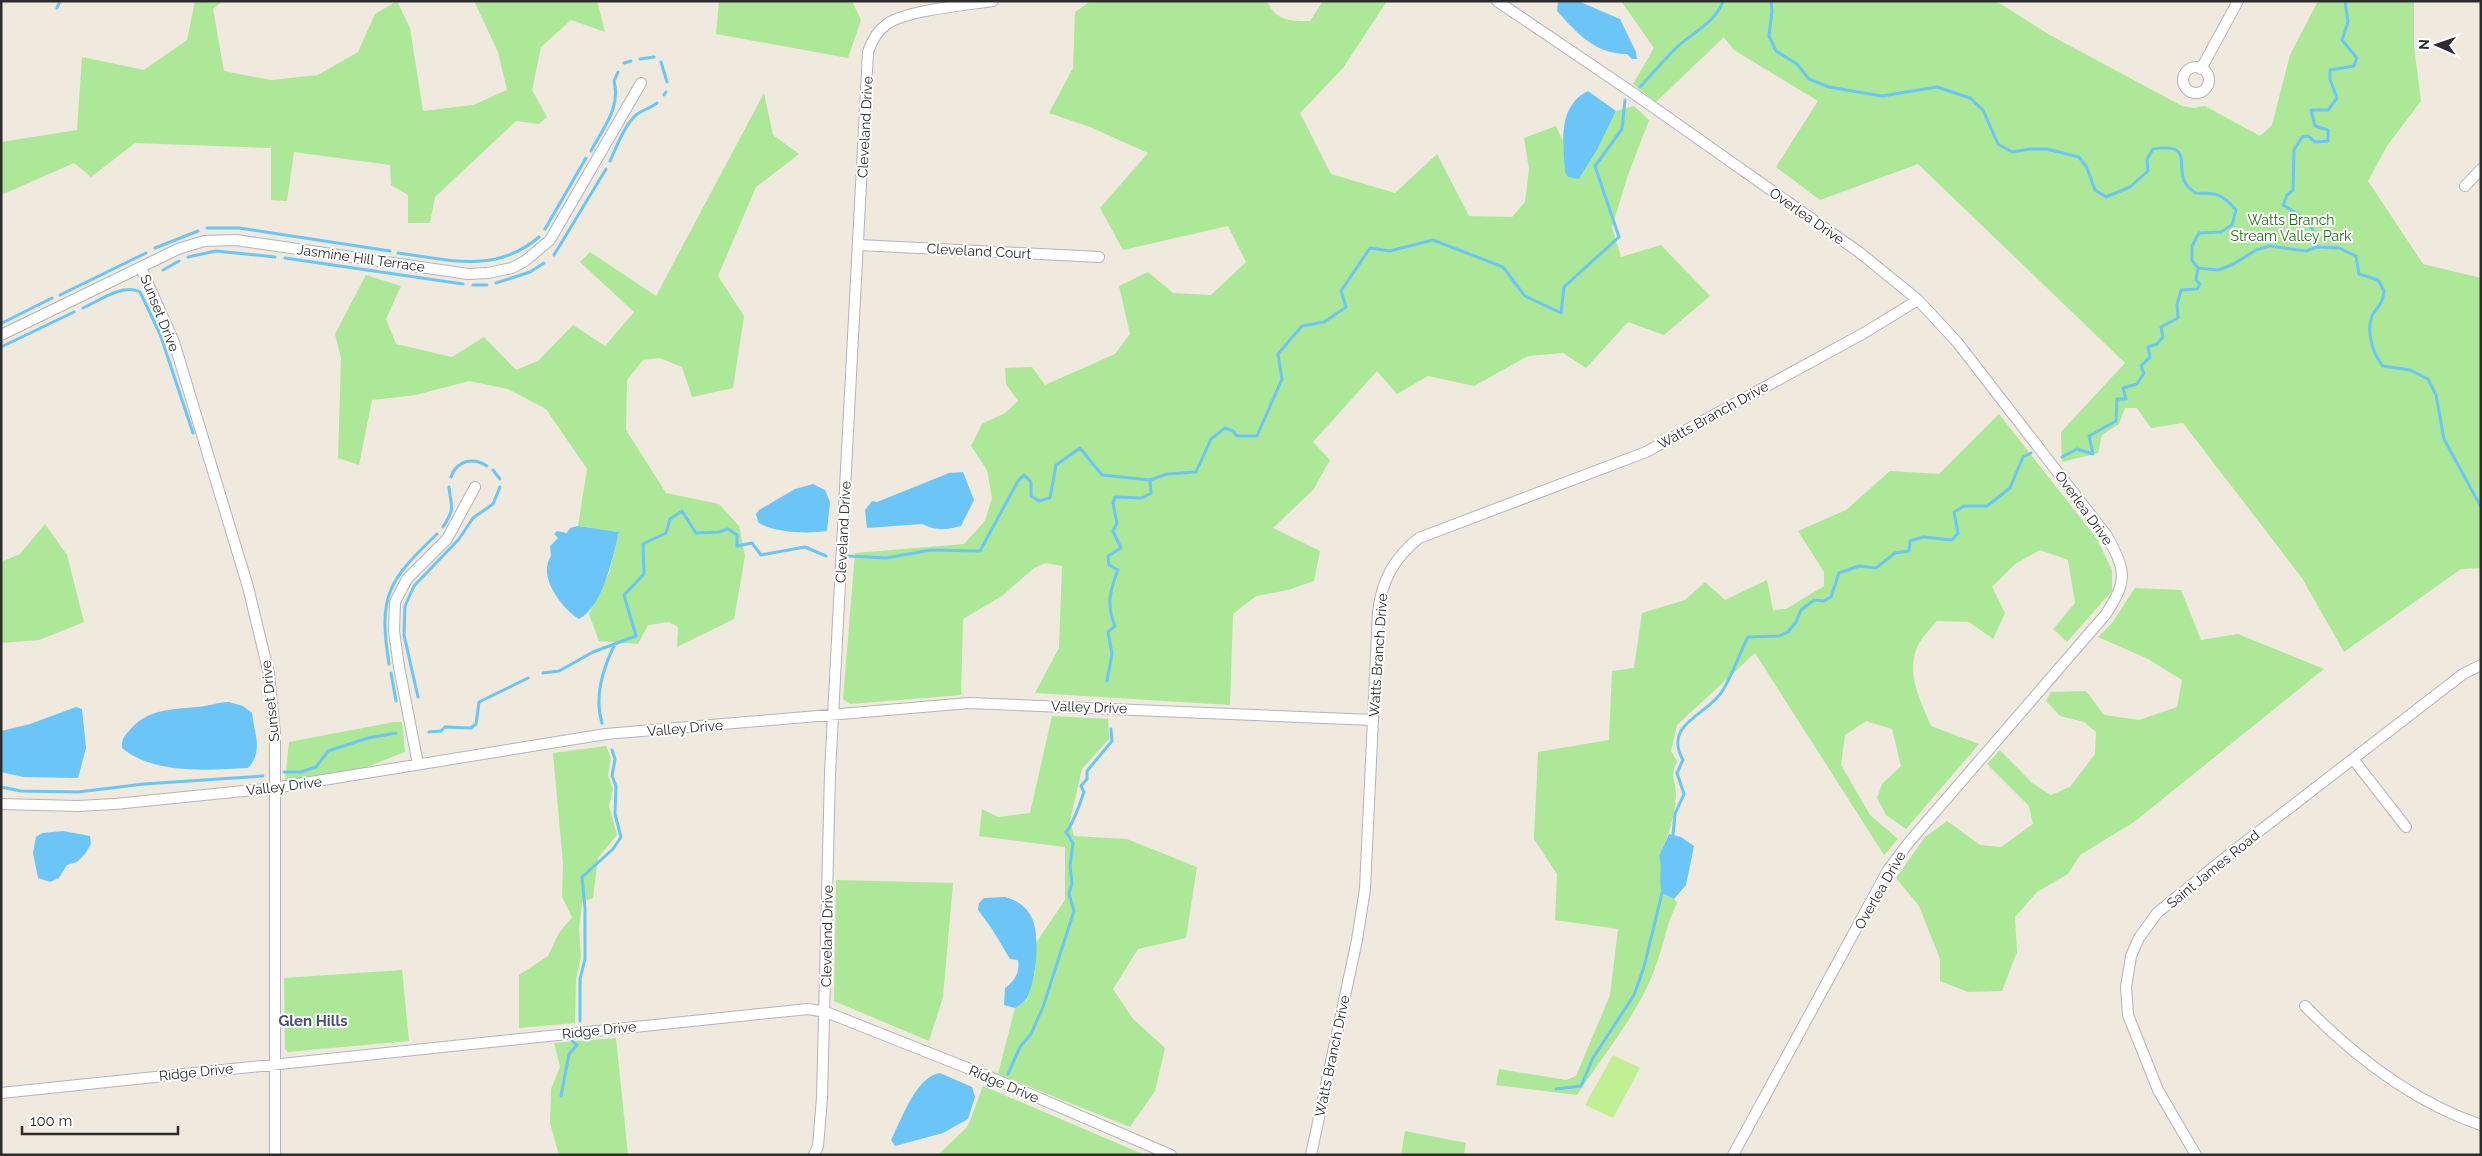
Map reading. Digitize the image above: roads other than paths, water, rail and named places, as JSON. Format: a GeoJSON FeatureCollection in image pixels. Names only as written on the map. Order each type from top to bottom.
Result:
{"type":"FeatureCollection","features":[{"type":"Feature","properties":{"kind":"street","name":"Cleveland Drive"},"geometry":{"type":"LineString","coordinates":[[814,1155],[820,1126],[826,1012],[828,842],[833,714],[868,52],[872,38],[888,23],[920,12],[993,1]]}},
{"type":"Feature","properties":{"kind":"street","name":"Overlea Drive"},"geometry":{"type":"LineString","coordinates":[[1497,1],[1620,84],[1859,252],[1918,300],[1957,342],[2107,536],[2120,562],[2123,579],[2120,593],[2106,614],[1910,841],[1888,870],[1733,1155]]}},
{"type":"Feature","properties":{"kind":"street"},"geometry":{"type":"LineString","coordinates":[[2201,68],[2238,1]]}},
{"type":"Feature","properties":{"kind":"street","name":"Jasmine Hill Terrace"},"geometry":{"type":"LineString","coordinates":[[1,335],[178,249],[204,241],[236,240],[468,274],[488,273],[512,268],[539,251],[550,240],[640,83]]}},
{"type":"Feature","properties":{"kind":"street"},"geometry":{"type":"LineString","coordinates":[[2465,186],[2481,169]]}},
{"type":"Feature","properties":{"kind":"street","name":"Cleveland Court"},"geometry":{"type":"LineString","coordinates":[[859,245],[1099,257]]}},
{"type":"Feature","properties":{"kind":"street","name":"Sunset Drive"},"geometry":{"type":"LineString","coordinates":[[141,268],[174,342],[248,587],[263,644],[275,733],[273,939],[276,1064],[275,1155]]}},
{"type":"Feature","properties":{"kind":"street","name":"Watts Branch Drive"},"geometry":{"type":"LineString","coordinates":[[1311,1155],[1361,915],[1368,836],[1378,612],[1387,573],[1397,559],[1419,538],[1646,452],[1864,333],[1918,300]]}},
{"type":"Feature","properties":{"kind":"street"},"geometry":{"type":"LineString","coordinates":[[418,764],[399,667],[394,631],[395,602],[407,579],[447,539],[475,487]]}},
{"type":"Feature","properties":{"kind":"street","name":"Saint James Road"},"geometry":{"type":"LineString","coordinates":[[2196,1155],[2158,1090],[2128,1015],[2126,987],[2131,956],[2139,938],[2157,914],[2353,759],[2464,674],[2481,665]]}},
{"type":"Feature","properties":{"kind":"street","name":"Valley Drive"},"geometry":{"type":"LineString","coordinates":[[1,804],[78,806],[115,804],[274,788],[606,734],[969,703],[1373,720]]}},
{"type":"Feature","properties":{"kind":"street"},"geometry":{"type":"LineString","coordinates":[[2353,759],[2406,827]]}},
{"type":"Feature","properties":{"kind":"street"},"geometry":{"type":"LineString","coordinates":[[2305,1006],[2329,1031],[2366,1062],[2409,1092],[2440,1108],[2481,1125]]}},
{"type":"Feature","properties":{"kind":"street","name":"Ridge Drive"},"geometry":{"type":"LineString","coordinates":[[1,1093],[808,1009],[826,1012],[990,1077],[1171,1155]]}},
{"type":"Feature","properties":{"kind":"water"},"geometry":{"type":"Polygon","coordinates":[[[1558,1],[1578,1],[1620,19],[1636,52],[1637,59],[1632,59],[1627,54],[1605,50],[1588,41],[1557,11],[1558,1]]]}},
{"type":"Feature","properties":{"kind":"water"},"geometry":{"type":"Polygon","coordinates":[[[1588,91],[1616,111],[1597,150],[1579,179],[1568,177],[1565,172],[1563,150],[1564,127],[1571,106],[1588,91]]]}},
{"type":"Feature","properties":{"kind":"water"},"geometry":{"type":"Polygon","coordinates":[[[963,472],[974,500],[961,526],[941,529],[922,524],[867,528],[865,510],[872,501],[877,502],[949,473],[963,472]]]}},
{"type":"Feature","properties":{"kind":"water"},"geometry":{"type":"Polygon","coordinates":[[[813,484],[825,490],[830,502],[827,531],[791,532],[764,526],[758,522],[756,514],[759,510],[795,489],[813,484]]]}},
{"type":"Feature","properties":{"kind":"water"},"geometry":{"type":"Polygon","coordinates":[[[578,526],[619,532],[601,593],[595,604],[579,619],[559,600],[549,582],[547,573],[547,564],[551,556],[550,546],[558,538],[554,534],[557,531],[567,533],[570,528],[578,526]]]}},
{"type":"Feature","properties":{"kind":"water"},"geometry":{"type":"Polygon","coordinates":[[[229,702],[243,706],[252,713],[257,748],[253,762],[248,768],[200,770],[166,767],[135,757],[122,748],[122,741],[127,733],[143,718],[152,714],[229,702]]]}},
{"type":"Feature","properties":{"kind":"water"},"geometry":{"type":"Polygon","coordinates":[[[76,707],[82,709],[86,748],[78,778],[23,777],[1,772],[1,731],[30,724],[76,707]]]}},
{"type":"Feature","properties":{"kind":"water"},"geometry":{"type":"Polygon","coordinates":[[[63,831],[90,836],[91,844],[77,862],[67,865],[59,878],[50,882],[38,878],[33,853],[36,837],[42,833],[63,831]]]}},
{"type":"Feature","properties":{"kind":"water"},"geometry":{"type":"Polygon","coordinates":[[[1669,834],[1681,837],[1694,846],[1686,885],[1674,899],[1662,893],[1660,883],[1661,865],[1659,856],[1669,834]]]}},
{"type":"Feature","properties":{"kind":"water"},"geometry":{"type":"Polygon","coordinates":[[[1005,897],[1018,902],[1029,912],[1035,929],[1037,949],[1035,971],[1030,990],[1026,999],[1015,1008],[1004,1005],[1005,988],[1016,976],[1018,960],[1010,959],[978,910],[979,903],[984,898],[1005,897]]]}},
{"type":"Feature","properties":{"kind":"water"},"geometry":{"type":"Polygon","coordinates":[[[940,1073],[972,1087],[975,1097],[968,1119],[943,1133],[895,1146],[891,1140],[910,1100],[924,1082],[931,1076],[940,1073]]]}},
{"type":"Feature","properties":{"kind":"waterway"},"geometry":{"type":"LineString","coordinates":[[57,8],[60,1]]}},
{"type":"Feature","properties":{"kind":"waterway"},"geometry":{"type":"LineString","coordinates":[[1640,87],[1677,47],[1715,15],[1723,1]]}},
{"type":"Feature","properties":{"kind":"waterway"},"geometry":{"type":"LineString","coordinates":[[1771,1],[1772,11],[1769,36],[1776,51],[1797,64],[1809,79],[1829,87],[1882,96],[1937,87],[1970,98],[1983,110],[1998,144],[2012,152],[2047,149],[2079,157],[2087,168],[2095,190],[2106,197],[2130,187],[2148,171],[2147,159],[2153,149],[2175,149],[2181,158],[2183,178],[2186,184],[2195,193],[2209,193],[2222,197],[2236,210],[2232,225],[2221,232],[2199,233],[2192,246],[2192,260],[2198,268],[2218,270],[2232,265],[2256,250],[2270,246],[2306,251],[2317,247],[2339,248],[2356,256],[2359,274],[2378,280],[2384,291],[2382,301],[2370,322],[2370,336],[2376,355],[2383,366],[2410,370],[2428,379],[2436,395],[2444,439],[2481,507]]}},
{"type":"Feature","properties":{"kind":"waterway"},"geometry":{"type":"LineString","coordinates":[[2317,247],[2311,226],[2283,205],[2287,195],[2293,190],[2294,150],[2302,137],[2308,136],[2315,142],[2328,141],[2328,130],[2315,126],[2311,110],[2328,110],[2337,98],[2330,79],[2330,70],[2354,66],[2357,58],[2342,40],[2348,22],[2345,1]]}},
{"type":"Feature","properties":{"kind":"waterway"},"geometry":{"type":"LineString","coordinates":[[640,59],[654,57]]}},
{"type":"Feature","properties":{"kind":"waterway"},"geometry":{"type":"LineString","coordinates":[[624,63],[631,61]]}},
{"type":"Feature","properties":{"kind":"waterway"},"geometry":{"type":"LineString","coordinates":[[661,62],[667,82]]}},
{"type":"Feature","properties":{"kind":"waterway"},"geometry":{"type":"LineString","coordinates":[[591,151],[610,118],[616,91],[614,81],[618,72]]}},
{"type":"Feature","properties":{"kind":"waterway"},"geometry":{"type":"LineString","coordinates":[[849,556],[886,558],[931,550],[980,551],[1018,481],[1024,475],[1031,482],[1031,496],[1039,501],[1050,498],[1056,465],[1080,448],[1102,475],[1150,480],[1167,474],[1196,472],[1211,439],[1225,428],[1233,431],[1237,436],[1257,436],[1282,379],[1278,354],[1302,326],[1324,322],[1346,307],[1341,291],[1370,248],[1390,251],[1433,240],[1503,267],[1525,296],[1561,313],[1564,287],[1619,237],[1595,166],[1622,129],[1625,100]]}},
{"type":"Feature","properties":{"kind":"waterway"},"geometry":{"type":"LineString","coordinates":[[610,161],[621,136],[632,120],[638,113],[657,103]]}},
{"type":"Feature","properties":{"kind":"waterway"},"geometry":{"type":"LineString","coordinates":[[545,229],[586,158]]}},
{"type":"Feature","properties":{"kind":"waterway"},"geometry":{"type":"LineString","coordinates":[[554,255],[606,169]]}},
{"type":"Feature","properties":{"kind":"waterway"},"geometry":{"type":"LineString","coordinates":[[207,228],[239,228],[390,251]]}},
{"type":"Feature","properties":{"kind":"waterway"},"geometry":{"type":"LineString","coordinates":[[155,248],[198,231]]}},
{"type":"Feature","properties":{"kind":"waterway"},"geometry":{"type":"LineString","coordinates":[[398,253],[472,262],[506,256],[523,249],[539,237]]}},
{"type":"Feature","properties":{"kind":"waterway"},"geometry":{"type":"LineString","coordinates":[[188,257],[216,251],[275,257]]}},
{"type":"Feature","properties":{"kind":"waterway"},"geometry":{"type":"LineString","coordinates":[[60,295],[146,253]]}},
{"type":"Feature","properties":{"kind":"waterway"},"geometry":{"type":"LineString","coordinates":[[285,258],[463,284]]}},
{"type":"Feature","properties":{"kind":"waterway"},"geometry":{"type":"LineString","coordinates":[[163,270],[179,261]]}},
{"type":"Feature","properties":{"kind":"waterway"},"geometry":{"type":"LineString","coordinates":[[496,283],[530,272],[544,263]]}},
{"type":"Feature","properties":{"kind":"waterway"},"geometry":{"type":"LineString","coordinates":[[2062,457],[2077,449],[2093,454],[2089,436],[2116,421],[2117,399],[2126,399],[2123,388],[2137,384],[2144,373],[2141,366],[2150,357],[2148,347],[2157,344],[2163,337],[2161,327],[2178,318],[2177,305],[2181,290],[2197,289],[2200,284],[2196,280],[2198,268]]}},
{"type":"Feature","properties":{"kind":"waterway"},"geometry":{"type":"LineString","coordinates":[[473,285],[487,285]]}},
{"type":"Feature","properties":{"kind":"waterway"},"geometry":{"type":"LineString","coordinates":[[83,308],[119,291],[133,290],[140,292],[160,334],[193,433]]}},
{"type":"Feature","properties":{"kind":"waterway"},"geometry":{"type":"LineString","coordinates":[[2,323],[52,298]]}},
{"type":"Feature","properties":{"kind":"waterway"},"geometry":{"type":"LineString","coordinates":[[1,347],[74,312]]}},
{"type":"Feature","properties":{"kind":"waterway"},"geometry":{"type":"LineString","coordinates":[[1673,835],[1675,814],[1684,794],[1677,773],[1683,760],[1678,747],[1678,737],[1690,720],[1716,699],[1723,690],[1748,637],[1779,636],[1788,632],[1796,622],[1801,610],[1814,600],[1824,601],[1831,597],[1839,573],[1859,566],[1876,568],[1895,553],[1909,551],[1910,541],[1923,537],[1952,540],[1958,533],[1954,512],[1964,506],[1987,506],[2010,488],[2023,457],[2031,453]]}},
{"type":"Feature","properties":{"kind":"waterway"},"geometry":{"type":"LineString","coordinates":[[451,477],[457,467],[466,462],[482,463],[487,466]]}},
{"type":"Feature","properties":{"kind":"waterway"},"geometry":{"type":"LineString","coordinates":[[493,470],[500,479]]}},
{"type":"Feature","properties":{"kind":"waterway"},"geometry":{"type":"LineString","coordinates":[[1107,681],[1112,654],[1108,632],[1115,626],[1112,618],[1110,598],[1118,570],[1109,565],[1108,556],[1121,548],[1113,531],[1117,523],[1113,503],[1115,497],[1142,498],[1151,493],[1150,480]]}},
{"type":"Feature","properties":{"kind":"waterway"},"geometry":{"type":"LineString","coordinates":[[443,527],[451,511],[449,487]]}},
{"type":"Feature","properties":{"kind":"waterway"},"geometry":{"type":"LineString","coordinates":[[418,697],[404,635],[405,606],[414,586],[459,539],[473,518],[493,504],[500,487]]}},
{"type":"Feature","properties":{"kind":"waterway"},"geometry":{"type":"LineString","coordinates":[[543,673],[559,671],[593,652],[636,636],[624,595],[644,574],[643,544],[666,533],[670,519],[682,511],[696,533],[719,532],[728,529],[737,535],[737,546],[752,543],[761,555],[805,547],[826,556]]}},
{"type":"Feature","properties":{"kind":"waterway"},"geometry":{"type":"LineString","coordinates":[[389,664],[385,621],[386,605],[390,591],[407,564],[437,534]]}},
{"type":"Feature","properties":{"kind":"waterway"},"geometry":{"type":"LineString","coordinates":[[602,723],[599,693],[607,663],[615,644]]}},
{"type":"Feature","properties":{"kind":"waterway"},"geometry":{"type":"LineString","coordinates":[[391,673],[396,701]]}},
{"type":"Feature","properties":{"kind":"waterway"},"geometry":{"type":"LineString","coordinates":[[429,732],[441,731],[445,727],[471,728],[476,724],[479,702],[528,678]]}},
{"type":"Feature","properties":{"kind":"waterway"},"geometry":{"type":"LineString","coordinates":[[1008,1074],[1020,1047],[1031,1034],[1043,1007],[1074,911],[1069,894],[1072,883],[1070,866],[1073,843],[1066,832],[1074,818],[1084,792],[1081,786],[1087,779],[1087,771],[1112,741],[1111,729]]}},
{"type":"Feature","properties":{"kind":"waterway"},"geometry":{"type":"LineString","coordinates":[[284,772],[301,772],[316,767],[328,751],[368,738],[396,733]]}},
{"type":"Feature","properties":{"kind":"waterway"},"geometry":{"type":"LineString","coordinates":[[580,1021],[580,979],[585,959],[585,908],[582,877],[613,849],[621,837],[615,814],[616,786],[612,776],[615,759],[612,750]]}},
{"type":"Feature","properties":{"kind":"waterway"},"geometry":{"type":"LineString","coordinates":[[1,787],[21,791],[78,792],[144,784],[263,776]]}},
{"type":"Feature","properties":{"kind":"waterway"},"geometry":{"type":"LineString","coordinates":[[1556,1089],[1581,1086],[1593,1058],[1634,995],[1644,967],[1662,893]]}},
{"type":"Feature","properties":{"kind":"waterway"},"geometry":{"type":"LineString","coordinates":[[561,1096],[569,1054],[577,1045],[572,1041]]}},
{"type":"Feature","properties":{"kind":"district","name":"Glen Hills"},"geometry":{"type":"Point","coordinates":[313,1021]}},
{"type":"Feature","properties":{"kind":"park label","name":"Watts Branch Stream Valley Park"},"geometry":{"type":"Point","coordinates":[2291,228]}}]}
